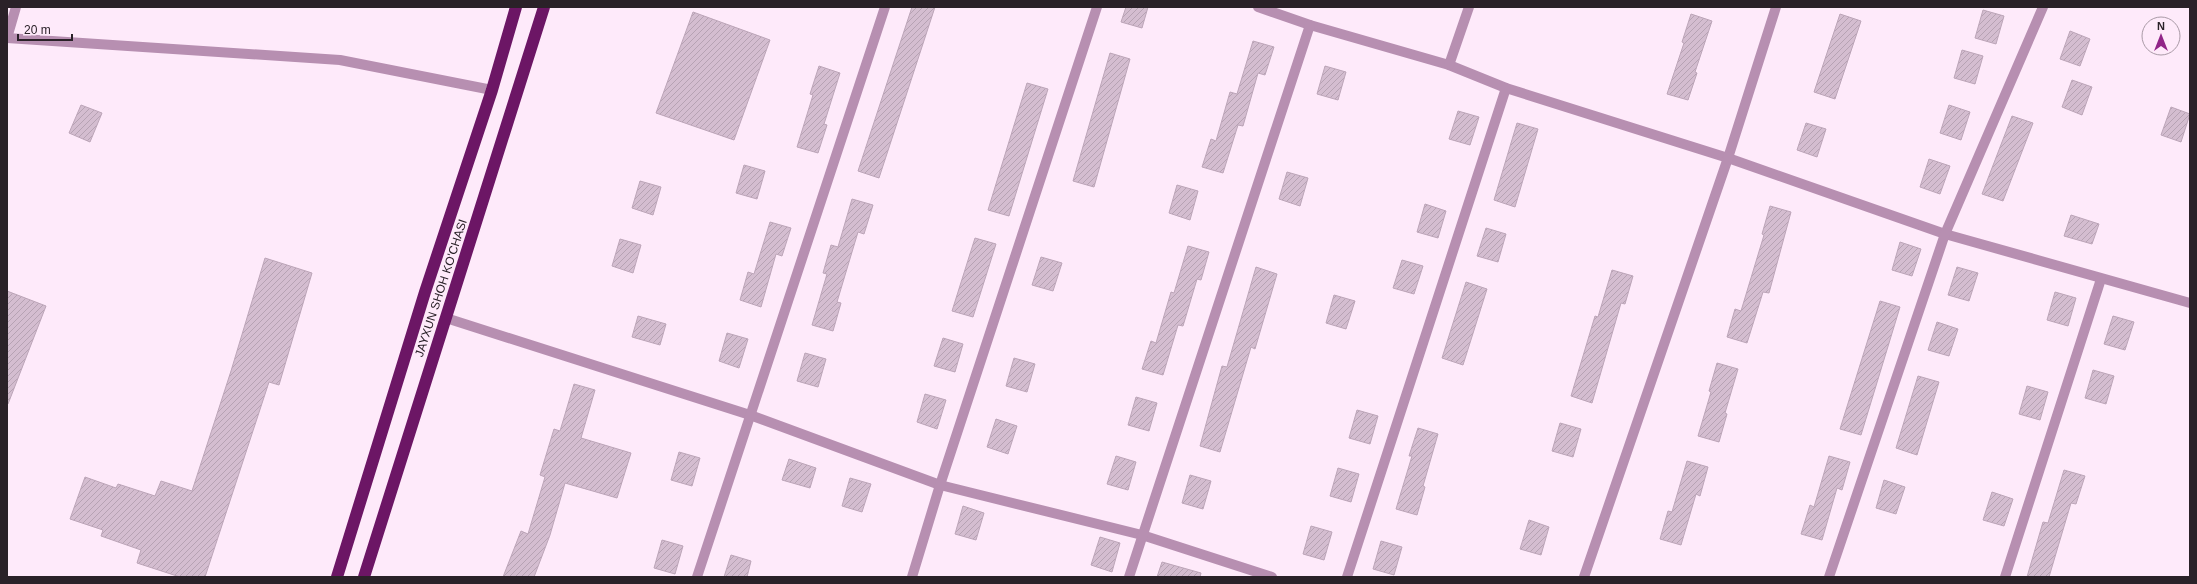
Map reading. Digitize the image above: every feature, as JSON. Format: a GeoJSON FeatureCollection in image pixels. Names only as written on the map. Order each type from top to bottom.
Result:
{"type":"FeatureCollection","features":[{"type":"Feature","properties":{"kind":"highway","name":"JAYXUN SHOH KO'CHASI"},"geometry":{"type":"LineString","coordinates":[[336,577],[423,299],[492,90],[516,7]]}},
{"type":"Feature","properties":{"kind":"highway","name":"JAYXUN SHOH KO'CHASI"},"geometry":{"type":"LineString","coordinates":[[364,577],[544,7]]}},
{"type":"Feature","properties":{"kind":"street"},"geometry":{"type":"LineString","coordinates":[[16,7],[7,38],[340,60],[492,90]]}},
{"type":"Feature","properties":{"kind":"street"},"geometry":{"type":"LineString","coordinates":[[697,577],[885,7]]}},
{"type":"Feature","properties":{"kind":"street"},"geometry":{"type":"LineString","coordinates":[[912,577],[940,484],[1097,7]]}},
{"type":"Feature","properties":{"kind":"street"},"geometry":{"type":"LineString","coordinates":[[1258,7],[1310,25],[1448,66],[1506,88],[1728,158],[1945,234],[2190,303]]}},
{"type":"Feature","properties":{"kind":"street"},"geometry":{"type":"LineString","coordinates":[[1448,66],[1469,7]]}},
{"type":"Feature","properties":{"kind":"street"},"geometry":{"type":"LineString","coordinates":[[1584,577],[1728,158],[1776,7]]}},
{"type":"Feature","properties":{"kind":"street"},"geometry":{"type":"LineString","coordinates":[[1829,577],[1945,234],[2043,7]]}},
{"type":"Feature","properties":{"kind":"street"},"geometry":{"type":"LineString","coordinates":[[1129,577],[1310,25]]}},
{"type":"Feature","properties":{"kind":"street"},"geometry":{"type":"LineString","coordinates":[[1347,577],[1506,88]]}},
{"type":"Feature","properties":{"kind":"street"},"geometry":{"type":"LineString","coordinates":[[2005,577],[2102,279]]}},
{"type":"Feature","properties":{"kind":"street"},"geometry":{"type":"LineString","coordinates":[[446,318],[750,415],[940,484],[1142,535],[1272,577]]}},
{"type":"Feature","properties":{"kind":"building"},"geometry":{"type":"Polygon","coordinates":[[[912,7],[935,7],[879,178],[858,171],[912,7]]]}},
{"type":"Feature","properties":{"kind":"building"},"geometry":{"type":"Polygon","coordinates":[[[1126,7],[1148,7],[1142,28],[1121,22],[1126,7]]]}},
{"type":"Feature","properties":{"kind":"building"},"geometry":{"type":"Polygon","coordinates":[[[1983,10],[2004,16],[1996,44],[1975,38],[1983,10]]]}},
{"type":"Feature","properties":{"kind":"building"},"geometry":{"type":"Polygon","coordinates":[[[693,12],[770,40],[734,140],[656,113],[693,12]]]}},
{"type":"Feature","properties":{"kind":"building"},"geometry":{"type":"Polygon","coordinates":[[[1691,14],[1712,21],[1695,72],[1697,73],[1688,100],[1667,94],[1684,43],[1682,42],[1691,14]]]}},
{"type":"Feature","properties":{"kind":"building"},"geometry":{"type":"Polygon","coordinates":[[[1840,14],[1861,21],[1835,99],[1814,92],[1840,14]]]}},
{"type":"Feature","properties":{"kind":"building"},"geometry":{"type":"Polygon","coordinates":[[[2070,31],[2090,39],[2080,66],[2060,59],[2070,31]]]}},
{"type":"Feature","properties":{"kind":"building"},"geometry":{"type":"Polygon","coordinates":[[[1253,41],[1274,47],[1265,75],[1258,73],[1243,126],[1238,125],[1223,173],[1202,167],[1211,139],[1216,141],[1230,92],[1237,94],[1253,41]]]}},
{"type":"Feature","properties":{"kind":"building"},"geometry":{"type":"Polygon","coordinates":[[[1962,50],[1983,56],[1975,84],[1954,78],[1962,50]]]}},
{"type":"Feature","properties":{"kind":"building"},"geometry":{"type":"Polygon","coordinates":[[[1110,53],[1130,59],[1094,187],[1073,181],[1110,53]]]}},
{"type":"Feature","properties":{"kind":"building"},"geometry":{"type":"Polygon","coordinates":[[[819,66],[840,73],[824,124],[827,125],[818,153],[797,147],[813,95],[810,94],[819,66]]]}},
{"type":"Feature","properties":{"kind":"building"},"geometry":{"type":"Polygon","coordinates":[[[1325,66],[1346,72],[1338,100],[1317,94],[1325,66]]]}},
{"type":"Feature","properties":{"kind":"building"},"geometry":{"type":"Polygon","coordinates":[[[2072,80],[2092,87],[2082,115],[2062,107],[2072,80]]]}},
{"type":"Feature","properties":{"kind":"building"},"geometry":{"type":"Polygon","coordinates":[[[1027,83],[1048,89],[1009,216],[988,210],[1027,83]]]}},
{"type":"Feature","properties":{"kind":"building"},"geometry":{"type":"Polygon","coordinates":[[[81,105],[102,113],[90,142],[69,133],[81,105]]]}},
{"type":"Feature","properties":{"kind":"building"},"geometry":{"type":"Polygon","coordinates":[[[1949,105],[1970,112],[1961,140],[1940,133],[1949,105]]]}},
{"type":"Feature","properties":{"kind":"building"},"geometry":{"type":"Polygon","coordinates":[[[2171,107],[2190,114],[2181,142],[2161,135],[2171,107]]]}},
{"type":"Feature","properties":{"kind":"building"},"geometry":{"type":"Polygon","coordinates":[[[1458,111],[1479,117],[1470,145],[1449,139],[1458,111]]]}},
{"type":"Feature","properties":{"kind":"building"},"geometry":{"type":"Polygon","coordinates":[[[2012,116],[2033,123],[2003,201],[1982,194],[2012,116]]]}},
{"type":"Feature","properties":{"kind":"building"},"geometry":{"type":"Polygon","coordinates":[[[1517,123],[1538,129],[1515,207],[1494,200],[1517,123]]]}},
{"type":"Feature","properties":{"kind":"building"},"geometry":{"type":"Polygon","coordinates":[[[1806,123],[1826,129],[1817,157],[1797,150],[1806,123]]]}},
{"type":"Feature","properties":{"kind":"building"},"geometry":{"type":"Polygon","coordinates":[[[1929,159],[1950,166],[1940,194],[1920,187],[1929,159]]]}},
{"type":"Feature","properties":{"kind":"building"},"geometry":{"type":"Polygon","coordinates":[[[744,165],[765,171],[757,199],[736,193],[744,165]]]}},
{"type":"Feature","properties":{"kind":"building"},"geometry":{"type":"Polygon","coordinates":[[[1287,172],[1308,178],[1300,206],[1279,199],[1287,172]]]}},
{"type":"Feature","properties":{"kind":"building"},"geometry":{"type":"Polygon","coordinates":[[[640,181],[661,187],[653,215],[632,208],[640,181]]]}},
{"type":"Feature","properties":{"kind":"building"},"geometry":{"type":"Polygon","coordinates":[[[1177,185],[1198,191],[1190,220],[1169,213],[1177,185]]]}},
{"type":"Feature","properties":{"kind":"building"},"geometry":{"type":"Polygon","coordinates":[[[852,199],[873,205],[864,234],[858,232],[837,302],[841,303],[833,331],[812,325],[827,274],[823,273],[831,245],[838,247],[852,199]]]}},
{"type":"Feature","properties":{"kind":"building"},"geometry":{"type":"Polygon","coordinates":[[[1425,204],[1446,211],[1438,238],[1417,232],[1425,204]]]}},
{"type":"Feature","properties":{"kind":"building"},"geometry":{"type":"Polygon","coordinates":[[[1770,206],[1791,212],[1769,293],[1763,292],[1747,343],[1727,337],[1735,309],[1741,311],[1764,235],[1762,234],[1770,206]]]}},
{"type":"Feature","properties":{"kind":"building"},"geometry":{"type":"Polygon","coordinates":[[[2071,215],[2099,224],[2092,244],[2064,236],[2071,215]]]}},
{"type":"Feature","properties":{"kind":"building"},"geometry":{"type":"Polygon","coordinates":[[[770,222],[791,228],[782,256],[776,254],[761,307],[740,300],[748,272],[754,274],[770,222]]]}},
{"type":"Feature","properties":{"kind":"building"},"geometry":{"type":"Polygon","coordinates":[[[1486,228],[1506,234],[1498,262],[1477,256],[1486,228]]]}},
{"type":"Feature","properties":{"kind":"building"},"geometry":{"type":"Polygon","coordinates":[[[975,238],[996,244],[973,317],[952,311],[975,238]]]}},
{"type":"Feature","properties":{"kind":"building"},"geometry":{"type":"Polygon","coordinates":[[[620,239],[641,245],[633,273],[612,266],[620,239]]]}},
{"type":"Feature","properties":{"kind":"building"},"geometry":{"type":"Polygon","coordinates":[[[1900,242],[1921,249],[1912,276],[1892,270],[1900,242]]]}},
{"type":"Feature","properties":{"kind":"building"},"geometry":{"type":"Polygon","coordinates":[[[1188,246],[1209,252],[1201,280],[1197,279],[1183,326],[1178,325],[1163,375],[1142,369],[1151,341],[1156,343],[1171,292],[1174,293],[1188,246]]]}},
{"type":"Feature","properties":{"kind":"building"},"geometry":{"type":"Polygon","coordinates":[[[1041,257],[1062,263],[1053,291],[1032,285],[1041,257]]]}},
{"type":"Feature","properties":{"kind":"building"},"geometry":{"type":"Polygon","coordinates":[[[265,258],[312,273],[279,385],[269,382],[205,577],[180,577],[137,563],[141,550],[101,536],[103,530],[70,519],[85,477],[116,488],[118,484],[155,496],[161,481],[192,491],[231,371],[265,258]]]}},
{"type":"Feature","properties":{"kind":"building"},"geometry":{"type":"Polygon","coordinates":[[[1402,260],[1423,266],[1414,294],[1393,288],[1402,260]]]}},
{"type":"Feature","properties":{"kind":"building"},"geometry":{"type":"Polygon","coordinates":[[[1256,267],[1277,274],[1255,349],[1251,347],[1220,452],[1200,446],[1222,366],[1227,367],[1256,267]]]}},
{"type":"Feature","properties":{"kind":"building"},"geometry":{"type":"Polygon","coordinates":[[[1957,267],[1978,273],[1969,301],[1948,295],[1957,267]]]}},
{"type":"Feature","properties":{"kind":"building"},"geometry":{"type":"Polygon","coordinates":[[[1612,270],[1633,276],[1625,304],[1621,303],[1592,403],[1571,396],[1595,316],[1598,317],[1612,270]]]}},
{"type":"Feature","properties":{"kind":"building"},"geometry":{"type":"Polygon","coordinates":[[[1466,282],[1487,289],[1463,365],[1442,358],[1466,282]]]}},
{"type":"Feature","properties":{"kind":"building"},"geometry":{"type":"Polygon","coordinates":[[[7,291],[46,306],[8,404],[7,404],[7,291]]]}},
{"type":"Feature","properties":{"kind":"building"},"geometry":{"type":"Polygon","coordinates":[[[2055,292],[2076,298],[2068,326],[2047,320],[2055,292]]]}},
{"type":"Feature","properties":{"kind":"building"},"geometry":{"type":"Polygon","coordinates":[[[1334,295],[1355,301],[1346,329],[1326,323],[1334,295]]]}},
{"type":"Feature","properties":{"kind":"building"},"geometry":{"type":"Polygon","coordinates":[[[1880,301],[1900,307],[1861,435],[1840,429],[1880,301]]]}},
{"type":"Feature","properties":{"kind":"building"},"geometry":{"type":"Polygon","coordinates":[[[638,316],[666,324],[660,345],[632,337],[638,316]]]}},
{"type":"Feature","properties":{"kind":"building"},"geometry":{"type":"Polygon","coordinates":[[[2113,316],[2134,322],[2125,350],[2104,344],[2113,316]]]}},
{"type":"Feature","properties":{"kind":"building"},"geometry":{"type":"Polygon","coordinates":[[[1937,322],[1958,329],[1949,356],[1928,350],[1937,322]]]}},
{"type":"Feature","properties":{"kind":"building"},"geometry":{"type":"Polygon","coordinates":[[[727,333],[748,339],[739,368],[719,361],[727,333]]]}},
{"type":"Feature","properties":{"kind":"building"},"geometry":{"type":"Polygon","coordinates":[[[943,338],[963,344],[955,372],[934,366],[943,338]]]}},
{"type":"Feature","properties":{"kind":"building"},"geometry":{"type":"Polygon","coordinates":[[[805,353],[826,359],[818,387],[797,381],[805,353]]]}},
{"type":"Feature","properties":{"kind":"building"},"geometry":{"type":"Polygon","coordinates":[[[1014,358],[1035,364],[1027,392],[1006,386],[1014,358]]]}},
{"type":"Feature","properties":{"kind":"building"},"geometry":{"type":"Polygon","coordinates":[[[1717,363],[1738,369],[1725,413],[1727,414],[1719,442],[1698,436],[1711,392],[1709,391],[1717,363]]]}},
{"type":"Feature","properties":{"kind":"building"},"geometry":{"type":"Polygon","coordinates":[[[2093,370],[2114,376],[2106,404],[2085,398],[2093,370]]]}},
{"type":"Feature","properties":{"kind":"building"},"geometry":{"type":"Polygon","coordinates":[[[1918,376],[1939,382],[1917,455],[1896,448],[1918,376]]]}},
{"type":"Feature","properties":{"kind":"building"},"geometry":{"type":"Polygon","coordinates":[[[574,384],[595,390],[581,438],[631,453],[617,498],[565,483],[550,535],[534,577],[503,577],[521,531],[528,534],[545,477],[540,475],[554,429],[560,431],[574,384]]]}},
{"type":"Feature","properties":{"kind":"building"},"geometry":{"type":"Polygon","coordinates":[[[2027,386],[2048,392],[2040,420],[2019,414],[2027,386]]]}},
{"type":"Feature","properties":{"kind":"building"},"geometry":{"type":"Polygon","coordinates":[[[925,394],[946,400],[937,429],[917,422],[925,394]]]}},
{"type":"Feature","properties":{"kind":"building"},"geometry":{"type":"Polygon","coordinates":[[[1136,397],[1157,403],[1149,431],[1128,425],[1136,397]]]}},
{"type":"Feature","properties":{"kind":"building"},"geometry":{"type":"Polygon","coordinates":[[[1357,410],[1378,416],[1370,444],[1349,438],[1357,410]]]}},
{"type":"Feature","properties":{"kind":"building"},"geometry":{"type":"Polygon","coordinates":[[[996,419],[1017,426],[1008,454],[987,447],[996,419]]]}},
{"type":"Feature","properties":{"kind":"building"},"geometry":{"type":"Polygon","coordinates":[[[1560,423],[1581,429],[1573,457],[1552,451],[1560,423]]]}},
{"type":"Feature","properties":{"kind":"building"},"geometry":{"type":"Polygon","coordinates":[[[1418,428],[1438,434],[1423,486],[1425,487],[1417,515],[1396,509],[1412,456],[1409,456],[1418,428]]]}},
{"type":"Feature","properties":{"kind":"building"},"geometry":{"type":"Polygon","coordinates":[[[679,452],[700,458],[692,486],[671,480],[679,452]]]}},
{"type":"Feature","properties":{"kind":"building"},"geometry":{"type":"Polygon","coordinates":[[[1116,456],[1136,462],[1128,490],[1107,484],[1116,456]]]}},
{"type":"Feature","properties":{"kind":"building"},"geometry":{"type":"Polygon","coordinates":[[[1829,456],[1850,462],[1842,490],[1837,488],[1822,540],[1801,534],[1810,505],[1814,507],[1829,456]]]}},
{"type":"Feature","properties":{"kind":"building"},"geometry":{"type":"Polygon","coordinates":[[[789,459],[816,468],[810,488],[782,480],[789,459]]]}},
{"type":"Feature","properties":{"kind":"building"},"geometry":{"type":"Polygon","coordinates":[[[1687,461],[1708,467],[1700,496],[1696,494],[1681,545],[1660,539],[1668,511],[1672,512],[1687,461]]]}},
{"type":"Feature","properties":{"kind":"building"},"geometry":{"type":"Polygon","coordinates":[[[1338,468],[1359,474],[1351,502],[1330,496],[1338,468]]]}},
{"type":"Feature","properties":{"kind":"building"},"geometry":{"type":"Polygon","coordinates":[[[2064,470],[2085,476],[2076,504],[2071,503],[2049,577],[2027,577],[2043,522],[2048,523],[2064,470]]]}},
{"type":"Feature","properties":{"kind":"building"},"geometry":{"type":"Polygon","coordinates":[[[1190,475],[1211,481],[1203,509],[1182,503],[1190,475]]]}},
{"type":"Feature","properties":{"kind":"building"},"geometry":{"type":"Polygon","coordinates":[[[850,478],[871,484],[862,512],[842,506],[850,478]]]}},
{"type":"Feature","properties":{"kind":"building"},"geometry":{"type":"Polygon","coordinates":[[[1884,480],[1905,487],[1896,514],[1876,508],[1884,480]]]}},
{"type":"Feature","properties":{"kind":"building"},"geometry":{"type":"Polygon","coordinates":[[[1992,492],[2013,499],[2004,526],[1983,520],[1992,492]]]}},
{"type":"Feature","properties":{"kind":"building"},"geometry":{"type":"Polygon","coordinates":[[[963,506],[984,513],[976,540],[955,534],[963,506]]]}},
{"type":"Feature","properties":{"kind":"building"},"geometry":{"type":"Polygon","coordinates":[[[1529,520],[1549,527],[1541,555],[1520,549],[1529,520]]]}},
{"type":"Feature","properties":{"kind":"building"},"geometry":{"type":"Polygon","coordinates":[[[1311,526],[1332,532],[1324,560],[1303,554],[1311,526]]]}},
{"type":"Feature","properties":{"kind":"building"},"geometry":{"type":"Polygon","coordinates":[[[1100,537],[1120,543],[1112,572],[1091,565],[1100,537]]]}},
{"type":"Feature","properties":{"kind":"building"},"geometry":{"type":"Polygon","coordinates":[[[662,540],[683,546],[675,574],[654,568],[662,540]]]}},
{"type":"Feature","properties":{"kind":"building"},"geometry":{"type":"Polygon","coordinates":[[[1381,541],[1402,547],[1394,575],[1373,569],[1381,541]]]}},
{"type":"Feature","properties":{"kind":"building"},"geometry":{"type":"Polygon","coordinates":[[[731,555],[751,561],[747,577],[724,577],[731,555]]]}},
{"type":"Feature","properties":{"kind":"building"},"geometry":{"type":"Polygon","coordinates":[[[1162,562],[1201,573],[1200,577],[1157,577],[1162,562]]]}}]}
